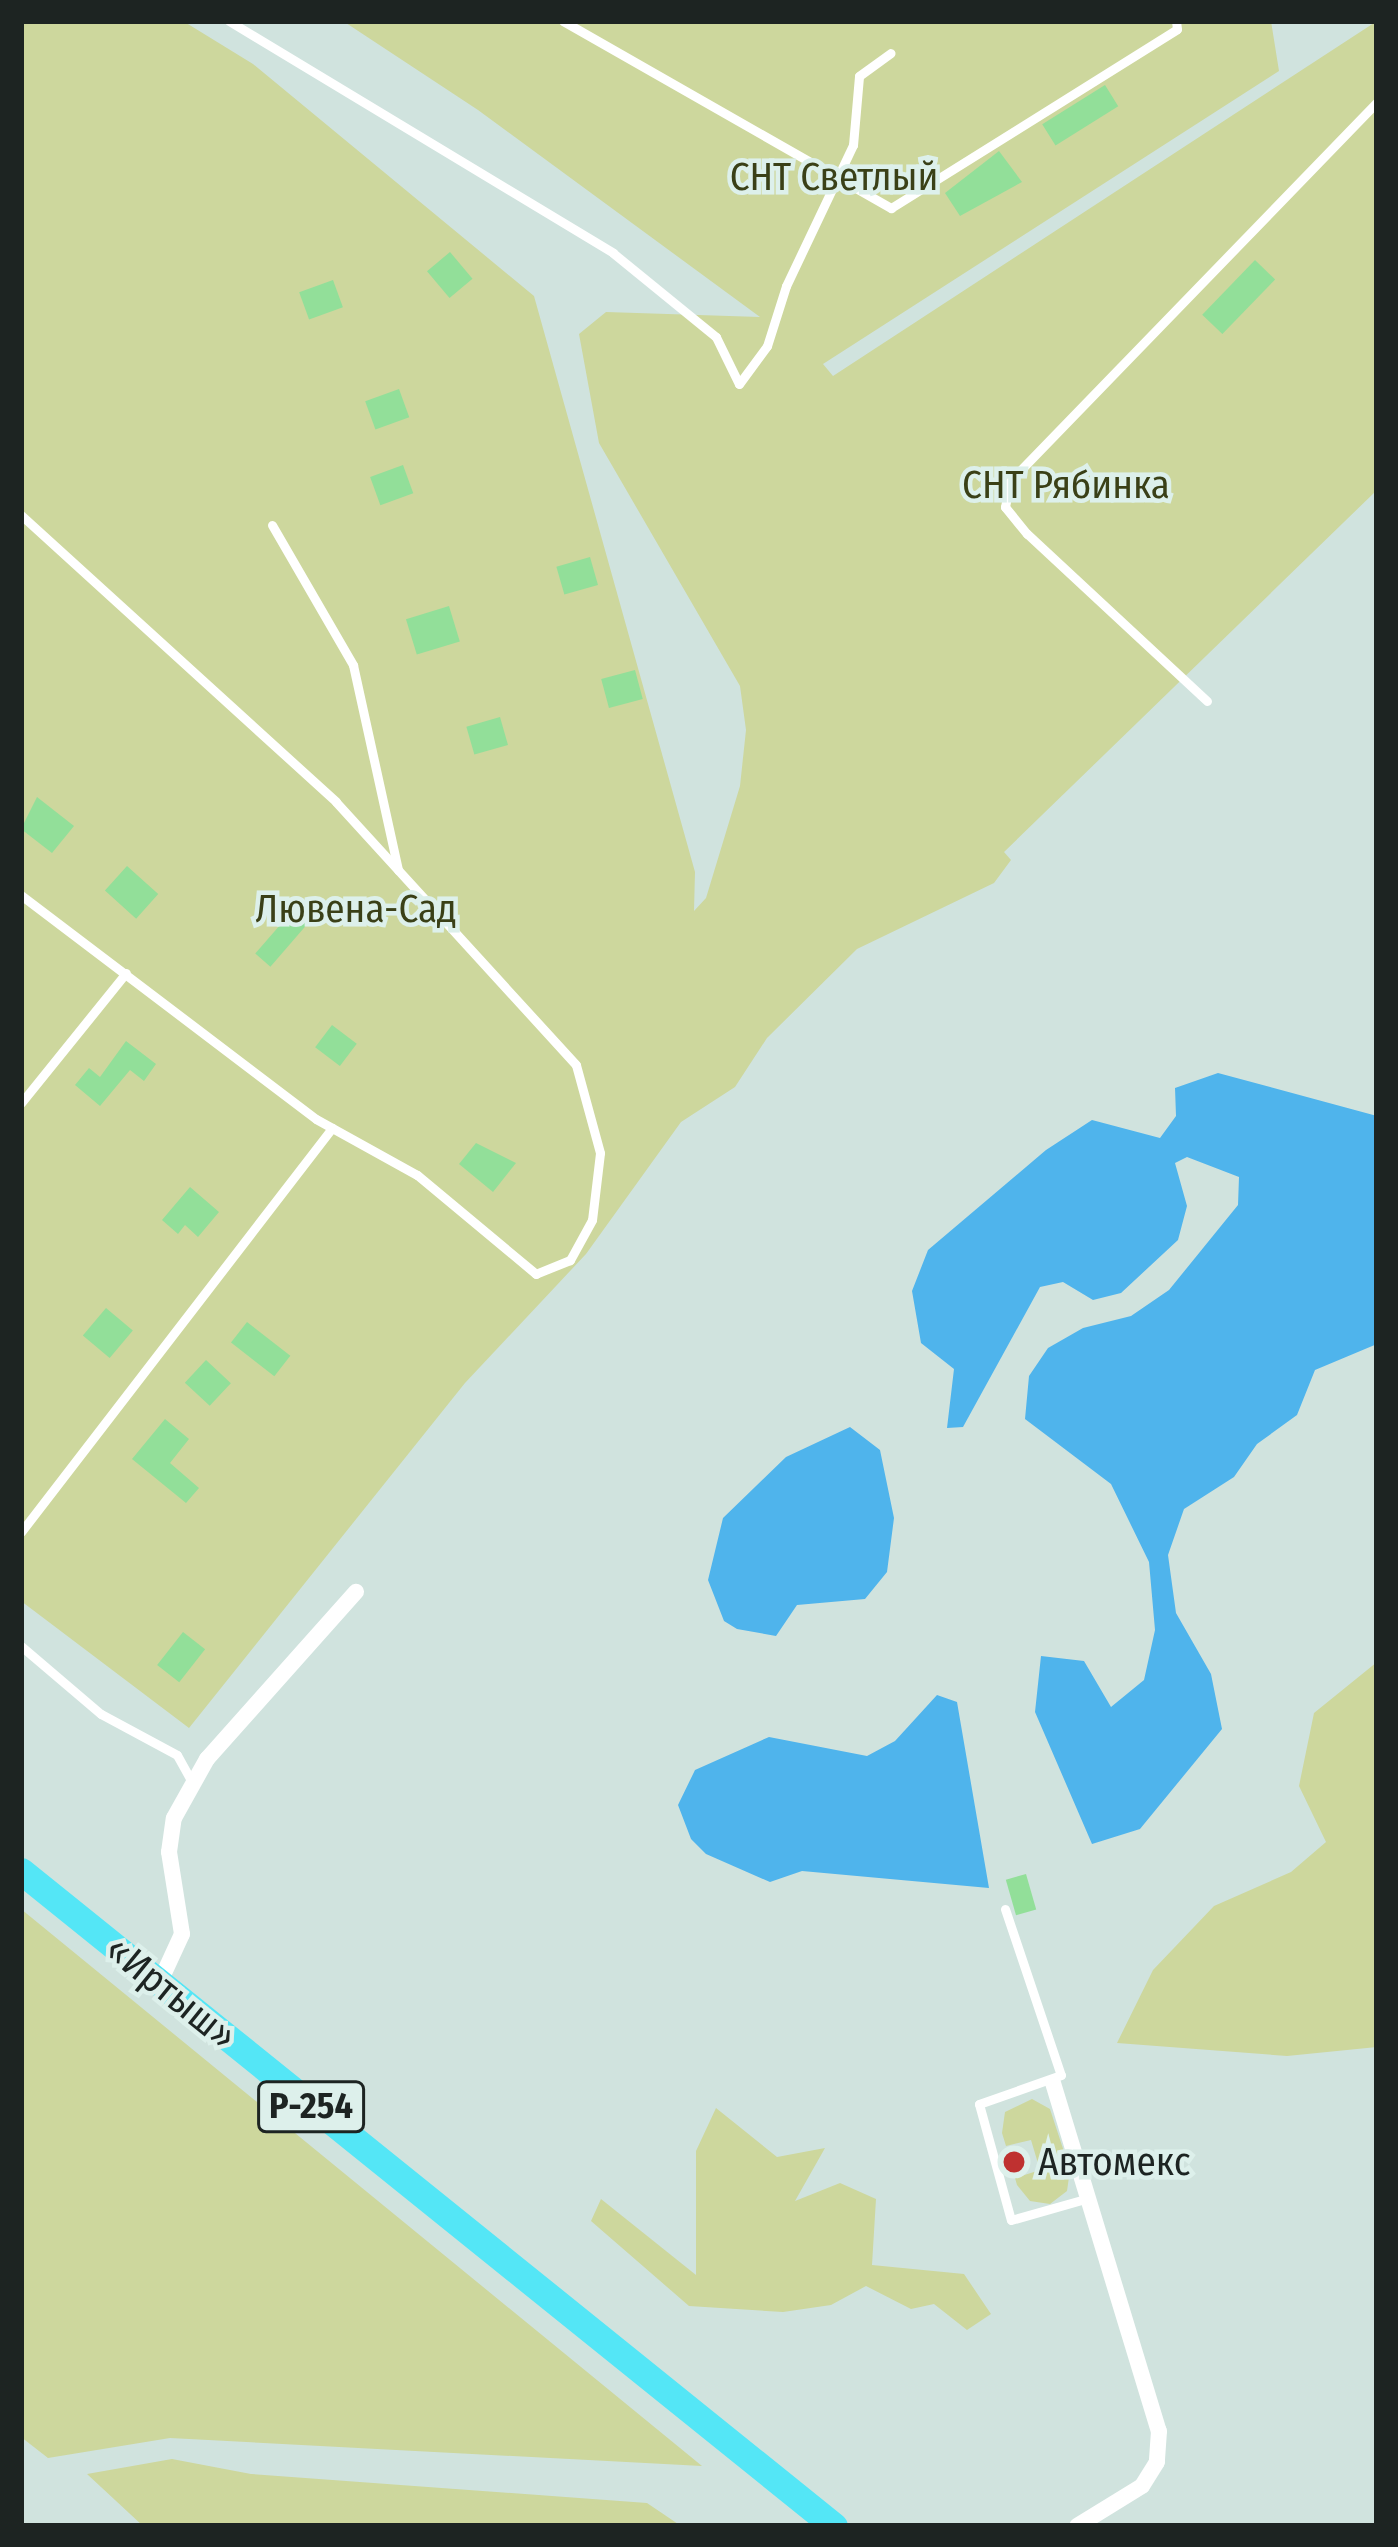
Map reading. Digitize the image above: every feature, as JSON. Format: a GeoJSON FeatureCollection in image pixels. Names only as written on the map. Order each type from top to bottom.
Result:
{"type":"FeatureCollection","features":[{"type":"Feature","properties":{"kind":"highway","name":"«Иртыш»"},"geometry":{"type":"LineString","coordinates":[[21,1871],[601,2343],[834,2526]]}},
{"type":"Feature","properties":{"kind":"highway","name":"«Иртыш»"},"geometry":{"type":"LineString","coordinates":[[601,2343],[815,2526]]}},
{"type":"Feature","properties":{"kind":"street"},"geometry":{"type":"LineString","coordinates":[[159,1984],[182,1934],[169,1852],[192,1782],[356,1592]]}},
{"type":"Feature","properties":{"kind":"street"},"geometry":{"type":"LineString","coordinates":[[1053,2083],[1159,2431],[1157,2462],[1142,2486],[1077,2526]]}},
{"type":"Feature","properties":{"kind":"lane"},"geometry":{"type":"LineString","coordinates":[[229,21],[613,253],[716,338],[740,384],[767,346],[786,286],[853,145],[859,76],[891,53]]}},
{"type":"Feature","properties":{"kind":"lane"},"geometry":{"type":"LineString","coordinates":[[563,21],[841,175],[891,208],[1177,29],[1176,21]]}},
{"type":"Feature","properties":{"kind":"lane"},"geometry":{"type":"LineString","coordinates":[[1207,700],[1027,534],[1005,507],[1010,482],[1377,102]]}},
{"type":"Feature","properties":{"kind":"lane"},"geometry":{"type":"LineString","coordinates":[[21,515],[336,802],[576,1065],[600,1153],[592,1220],[570,1260],[536,1274],[417,1175],[332,1128],[21,896]]}},
{"type":"Feature","properties":{"kind":"lane"},"geometry":{"type":"LineString","coordinates":[[272,525],[353,664],[398,870]]}},
{"type":"Feature","properties":{"kind":"lane"},"geometry":{"type":"LineString","coordinates":[[21,1103],[126,973]]}},
{"type":"Feature","properties":{"kind":"lane"},"geometry":{"type":"LineString","coordinates":[[21,1532],[332,1128]]}},
{"type":"Feature","properties":{"kind":"lane"},"geometry":{"type":"LineString","coordinates":[[21,1646],[100,1714],[177,1755],[192,1782]]}},
{"type":"Feature","properties":{"kind":"lane"},"geometry":{"type":"LineString","coordinates":[[1005,1909],[1060,2055],[1053,2083],[979,2104],[1011,2220],[1085,2199]]}},
{"type":"Feature","properties":{"kind":"green space"},"geometry":{"type":"Polygon","coordinates":[[[21,21],[183,21],[253,64],[534,296],[695,872],[694,911],[706,898],[740,786],[746,730],[740,686],[599,443],[579,334],[606,312],[760,317],[478,110],[343,21],[1271,21],[1279,71],[823,364],[833,376],[1377,21],[1377,490],[1004,852],[1011,860],[994,883],[857,949],[767,1038],[735,1087],[681,1122],[586,1254],[465,1383],[189,1728],[21,1601],[21,21]]]}},
{"type":"Feature","properties":{"kind":"green space"},"geometry":{"type":"Polygon","coordinates":[[[1377,1662],[1377,2047],[1287,2056],[1117,2043],[1153,1970],[1214,1906],[1291,1872],[1326,1842],[1299,1786],[1314,1713],[1377,1662]]]}},
{"type":"Feature","properties":{"kind":"green space"},"geometry":{"type":"Polygon","coordinates":[[[21,1909],[702,2466],[170,2438],[48,2458],[21,2437],[21,1909]]]}},
{"type":"Feature","properties":{"kind":"green space"},"geometry":{"type":"Polygon","coordinates":[[[1032,2099],[1050,2109],[1070,2170],[1067,2191],[1050,2204],[1030,2201],[1017,2185],[1015,2178],[1040,2170],[1031,2140],[1006,2146],[1002,2133],[1005,2112],[1032,2099]]]}},
{"type":"Feature","properties":{"kind":"green space"},"geometry":{"type":"Polygon","coordinates":[[[716,2108],[777,2157],[825,2148],[795,2201],[840,2183],[876,2199],[872,2265],[964,2274],[991,2314],[967,2330],[934,2304],[911,2309],[866,2286],[831,2305],[783,2312],[689,2306],[591,2221],[601,2199],[696,2275],[696,2151],[716,2108]]]}},
{"type":"Feature","properties":{"kind":"green space"},"geometry":{"type":"Polygon","coordinates":[[[172,2459],[251,2474],[647,2503],[681,2526],[143,2526],[87,2474],[172,2459]]]}},
{"type":"Feature","properties":{"kind":"water"},"geometry":{"type":"Polygon","coordinates":[[[1218,1073],[1377,1116],[1377,1344],[1315,1370],[1297,1415],[1257,1444],[1234,1477],[1184,1509],[1168,1555],[1176,1613],[1211,1674],[1222,1729],[1140,1829],[1092,1844],[1035,1712],[1041,1656],[1084,1661],[1111,1707],[1144,1680],[1155,1630],[1149,1562],[1111,1484],[1025,1419],[1029,1376],[1048,1348],[1083,1328],[1131,1316],[1169,1290],[1238,1205],[1239,1177],[1187,1157],[1175,1163],[1187,1206],[1178,1240],[1121,1293],[1093,1300],[1063,1282],[1040,1287],[963,1427],[947,1428],[954,1369],[921,1343],[912,1291],[928,1250],[1046,1150],[1092,1120],[1160,1138],[1176,1116],[1175,1088],[1218,1073]]]}},
{"type":"Feature","properties":{"kind":"water"},"geometry":{"type":"Polygon","coordinates":[[[850,1427],[880,1450],[894,1518],[887,1572],[865,1599],[797,1605],[776,1636],[737,1629],[724,1621],[708,1580],[723,1518],[786,1457],[850,1427]]]}},
{"type":"Feature","properties":{"kind":"water"},"geometry":{"type":"Polygon","coordinates":[[[937,1695],[957,1702],[989,1888],[802,1871],[770,1882],[706,1854],[691,1839],[678,1805],[695,1770],[769,1737],[867,1756],[895,1741],[937,1695]]]}},
{"type":"Feature","properties":{"kind":"building"},"geometry":{"type":"Polygon","coordinates":[[[1105,85],[1118,106],[1055,145],[1042,124],[1105,85]]]}},
{"type":"Feature","properties":{"kind":"building"},"geometry":{"type":"Polygon","coordinates":[[[999,151],[1022,182],[960,216],[945,193],[999,151]]]}},
{"type":"Feature","properties":{"kind":"building"},"geometry":{"type":"Polygon","coordinates":[[[450,252],[472,279],[450,298],[427,271],[450,252]]]}},
{"type":"Feature","properties":{"kind":"building"},"geometry":{"type":"Polygon","coordinates":[[[1255,260],[1275,279],[1222,334],[1202,315],[1255,260]]]}},
{"type":"Feature","properties":{"kind":"building"},"geometry":{"type":"Polygon","coordinates":[[[333,280],[343,307],[309,320],[299,292],[333,280]]]}},
{"type":"Feature","properties":{"kind":"building"},"geometry":{"type":"Polygon","coordinates":[[[399,389],[409,417],[375,430],[365,401],[399,389]]]}},
{"type":"Feature","properties":{"kind":"building"},"geometry":{"type":"Polygon","coordinates":[[[403,465],[413,493],[380,505],[370,477],[403,465]]]}},
{"type":"Feature","properties":{"kind":"building"},"geometry":{"type":"Polygon","coordinates":[[[590,557],[598,585],[564,595],[556,567],[590,557]]]}},
{"type":"Feature","properties":{"kind":"building"},"geometry":{"type":"Polygon","coordinates":[[[449,606],[460,641],[417,655],[406,619],[449,606]]]}},
{"type":"Feature","properties":{"kind":"building"},"geometry":{"type":"Polygon","coordinates":[[[635,670],[643,699],[609,708],[601,679],[635,670]]]}},
{"type":"Feature","properties":{"kind":"building"},"geometry":{"type":"Polygon","coordinates":[[[500,717],[508,745],[474,755],[466,727],[500,717]]]}},
{"type":"Feature","properties":{"kind":"building"},"geometry":{"type":"Polygon","coordinates":[[[37,797],[74,826],[52,853],[21,829],[37,797]]]}},
{"type":"Feature","properties":{"kind":"building"},"geometry":{"type":"Polygon","coordinates":[[[127,866],[158,894],[136,919],[105,891],[127,866]]]}},
{"type":"Feature","properties":{"kind":"building"},"geometry":{"type":"Polygon","coordinates":[[[294,909],[309,922],[270,967],[255,954],[294,909]]]}},
{"type":"Feature","properties":{"kind":"building"},"geometry":{"type":"Polygon","coordinates":[[[332,1025],[357,1044],[340,1066],[315,1047],[332,1025]]]}},
{"type":"Feature","properties":{"kind":"building"},"geometry":{"type":"Polygon","coordinates":[[[126,1041],[156,1064],[144,1081],[130,1070],[100,1106],[75,1085],[89,1068],[100,1077],[126,1041]]]}},
{"type":"Feature","properties":{"kind":"building"},"geometry":{"type":"Polygon","coordinates":[[[476,1143],[516,1163],[493,1192],[459,1164],[476,1143]]]}},
{"type":"Feature","properties":{"kind":"building"},"geometry":{"type":"Polygon","coordinates":[[[190,1187],[219,1212],[198,1237],[185,1225],[178,1234],[162,1220],[190,1187]]]}},
{"type":"Feature","properties":{"kind":"building"},"geometry":{"type":"Polygon","coordinates":[[[106,1308],[133,1330],[110,1358],[83,1336],[106,1308]]]}},
{"type":"Feature","properties":{"kind":"building"},"geometry":{"type":"Polygon","coordinates":[[[247,1322],[290,1356],[274,1376],[231,1342],[247,1322]]]}},
{"type":"Feature","properties":{"kind":"building"},"geometry":{"type":"Polygon","coordinates":[[[206,1360],[231,1383],[210,1406],[185,1383],[206,1360]]]}},
{"type":"Feature","properties":{"kind":"building"},"geometry":{"type":"Polygon","coordinates":[[[165,1419],[189,1439],[170,1463],[199,1488],[186,1503],[132,1459],[165,1419]]]}},
{"type":"Feature","properties":{"kind":"building"},"geometry":{"type":"Polygon","coordinates":[[[183,1632],[205,1649],[179,1682],[157,1665],[183,1632]]]}},
{"type":"Feature","properties":{"kind":"building"},"geometry":{"type":"Polygon","coordinates":[[[1026,1874],[1036,1910],[1016,1915],[1006,1880],[1026,1874]]]}},
{"type":"Feature","properties":{"kind":"place","name":"Автомекс"},"geometry":{"type":"Point","coordinates":[1014,2162]}},
{"type":"Feature","properties":{"kind":"park label","name":"СНТ Светлый"},"geometry":{"type":"Point","coordinates":[834,177]}},
{"type":"Feature","properties":{"kind":"park label","name":"СНТ Рябинка"},"geometry":{"type":"Point","coordinates":[1066,485]}},
{"type":"Feature","properties":{"kind":"park label","name":"Лювена-Сад"},"geometry":{"type":"Point","coordinates":[356,909]}}]}
